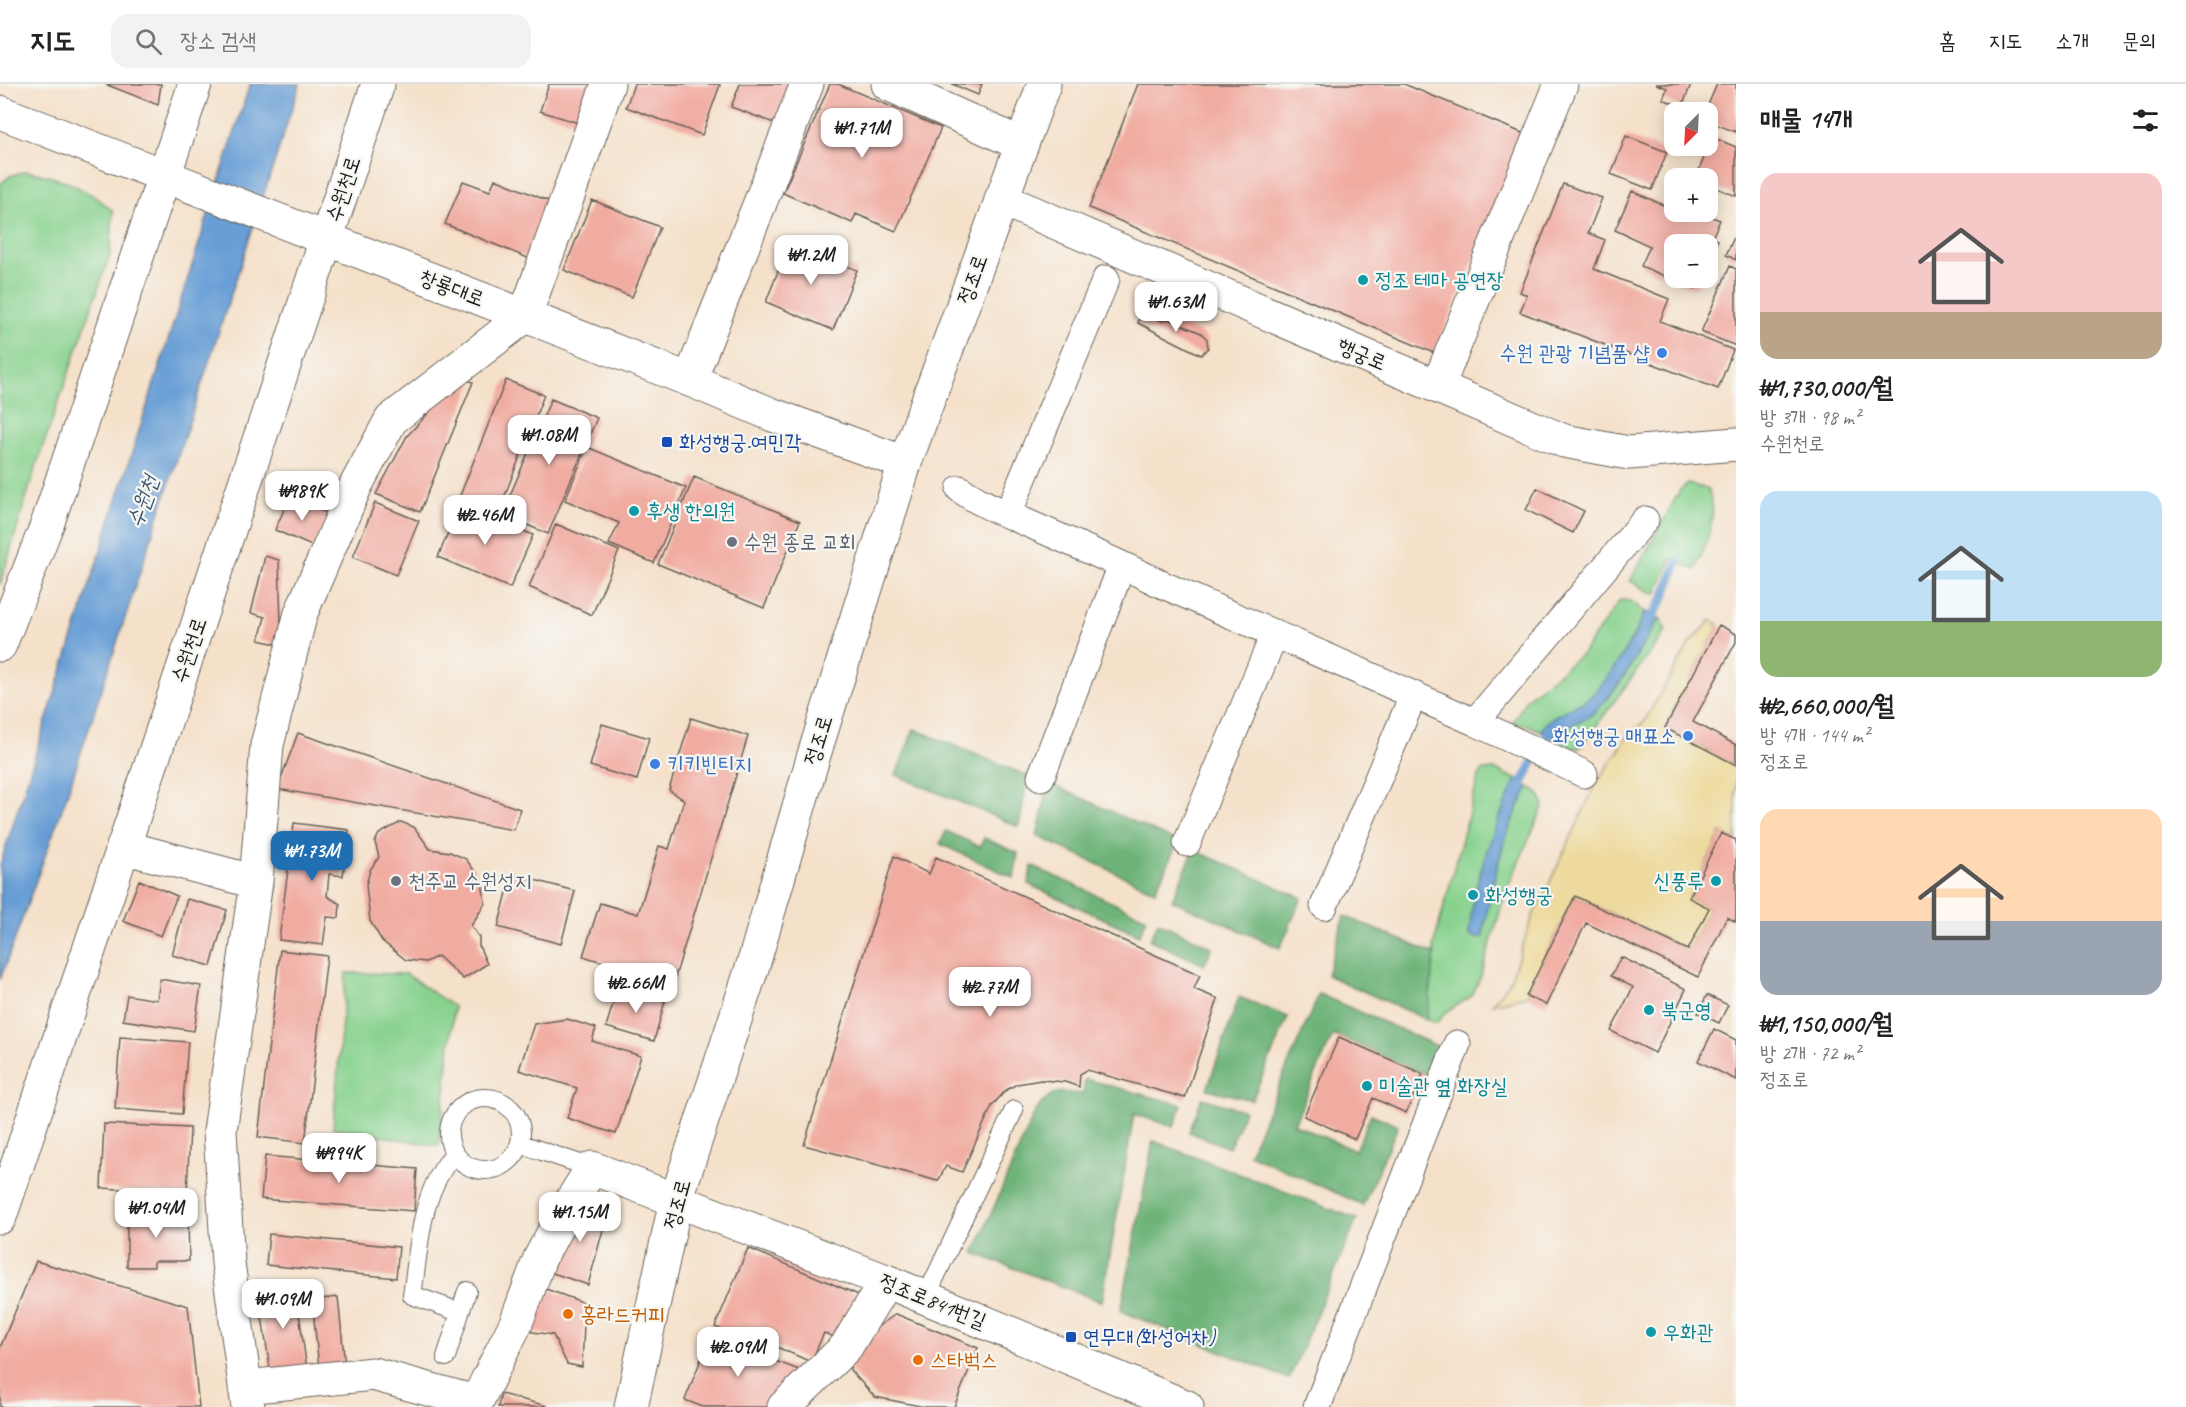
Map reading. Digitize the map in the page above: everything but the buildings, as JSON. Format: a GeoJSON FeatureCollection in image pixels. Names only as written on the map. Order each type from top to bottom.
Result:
{"type":"FeatureCollection","features":[{"type":"Feature","properties":{"kind":"street"},"geometry":{"type":"LineString","coordinates":[[0,645],[48,522],[195,84]]}},
{"type":"Feature","properties":{"kind":"street","name":"수원천로"},"geometry":{"type":"LineString","coordinates":[[0,1217],[378,84]]}},
{"type":"Feature","properties":{"kind":"street"},"geometry":{"type":"LineString","coordinates":[[592,1168],[540,1258],[516,1323],[475,1404],[373,1374],[247,1397],[228,1263],[220,1131],[256,882],[267,744],[301,613],[356,485],[391,420],[525,316],[608,84]]}},
{"type":"Feature","properties":{"kind":"street"},"geometry":{"type":"LineString","coordinates":[[690,380],[807,84]]}},
{"type":"Feature","properties":{"kind":"street"},"geometry":{"type":"LineString","coordinates":[[888,84],[1021,144]]}},
{"type":"Feature","properties":{"kind":"street","name":"정조로"},"geometry":{"type":"LineString","coordinates":[[632,1407],[676,1200],[754,962],[813,758],[905,463],[1044,84]]}},
{"type":"Feature","properties":{"kind":"street"},"geometry":{"type":"LineString","coordinates":[[1438,386],[1561,84]]}},
{"type":"Feature","properties":{"kind":"street","name":"창룡대로"},"geometry":{"type":"LineString","coordinates":[[0,111],[690,380],[773,415],[905,463]]}},
{"type":"Feature","properties":{"kind":"street","name":"행궁로"},"geometry":{"type":"LineString","coordinates":[[1001,199],[1564,441],[1629,453],[1736,444]]}},
{"type":"Feature","properties":{"kind":"street"},"geometry":{"type":"LineString","coordinates":[[1008,514],[1106,279]]}},
{"type":"Feature","properties":{"kind":"street"},"geometry":{"type":"LineString","coordinates":[[960,489],[969,496],[1161,584],[1475,722],[1576,770]]}},
{"type":"Feature","properties":{"kind":"street"},"geometry":{"type":"LineString","coordinates":[[1475,722],[1645,520]]}},
{"type":"Feature","properties":{"kind":"street"},"geometry":{"type":"LineString","coordinates":[[1041,777],[1122,565]]}},
{"type":"Feature","properties":{"kind":"street"},"geometry":{"type":"LineString","coordinates":[[1187,843],[1275,633]]}},
{"type":"Feature","properties":{"kind":"street"},"geometry":{"type":"LineString","coordinates":[[1324,906],[1413,696]]}},
{"type":"Feature","properties":{"kind":"street"},"geometry":{"type":"LineString","coordinates":[[123,848],[256,882]]}},
{"type":"Feature","properties":{"kind":"street"},"geometry":{"type":"LineString","coordinates":[[1317,1407],[1456,1044]]}},
{"type":"Feature","properties":{"kind":"street","name":"정조로841번길"},"geometry":{"type":"LineString","coordinates":[[592,1168],[886,1281],[1187,1407]]}},
{"type":"Feature","properties":{"kind":"street"},"geometry":{"type":"LineString","coordinates":[[784,1407],[846,1347],[886,1281]]}},
{"type":"Feature","properties":{"kind":"lane"},"geometry":{"type":"LineString","coordinates":[[479,1098],[497,1100],[513,1109],[519,1119],[522,1131],[521,1144],[508,1163],[497,1169],[486,1171],[473,1169],[462,1163],[454,1154],[449,1137],[452,1119],[463,1106],[479,1098]]}},
{"type":"Feature","properties":{"kind":"lane"},"geometry":{"type":"LineString","coordinates":[[926,1298],[1014,1110]]}},
{"type":"Feature","properties":{"kind":"lane"},"geometry":{"type":"LineString","coordinates":[[521,1144],[592,1168]]}},
{"type":"Feature","properties":{"kind":"lane"},"geometry":{"type":"LineString","coordinates":[[454,1154],[440,1173],[423,1215],[412,1294],[459,1312]]}},
{"type":"Feature","properties":{"kind":"lane"},"geometry":{"type":"LineString","coordinates":[[446,1357],[466,1291]]}},
{"type":"Feature","properties":{"kind":"green space"},"geometry":{"type":"Polygon","coordinates":[[[26,171],[50,177],[83,190],[113,211],[110,255],[34,472],[0,585],[0,184],[10,176],[26,171]]]}},
{"type":"Feature","properties":{"kind":"green space"},"geometry":{"type":"Polygon","coordinates":[[[1688,484],[1707,489],[1711,498],[1712,519],[1707,541],[1695,570],[1672,559],[1655,595],[1630,581],[1680,490],[1688,484]]]}},
{"type":"Feature","properties":{"kind":"green space"},"geometry":{"type":"Polygon","coordinates":[[[1620,600],[1631,601],[1644,611],[1643,620],[1606,680],[1590,697],[1556,715],[1541,731],[1527,725],[1512,724],[1526,699],[1582,654],[1620,600]]]}},
{"type":"Feature","properties":{"kind":"green space"},"geometry":{"type":"Polygon","coordinates":[[[1661,619],[1666,630],[1661,638],[1580,748],[1572,748],[1555,739],[1562,730],[1592,714],[1611,694],[1656,623],[1661,619]]]}},
{"type":"Feature","properties":{"kind":"green space"},"geometry":{"type":"Polygon","coordinates":[[[914,729],[1028,776],[1019,827],[896,775],[914,729]]]}},
{"type":"Feature","properties":{"kind":"green space"},"geometry":{"type":"Polygon","coordinates":[[[1483,770],[1496,770],[1516,779],[1503,811],[1470,936],[1482,939],[1505,841],[1529,787],[1536,792],[1544,805],[1506,891],[1481,976],[1472,996],[1445,1013],[1437,1023],[1427,1020],[1435,954],[1433,947],[1478,779],[1483,770]]]}},
{"type":"Feature","properties":{"kind":"green space"},"geometry":{"type":"Polygon","coordinates":[[[1049,783],[1178,842],[1155,891],[1037,836],[1049,783]]]}},
{"type":"Feature","properties":{"kind":"green space"},"geometry":{"type":"Polygon","coordinates":[[[946,831],[980,847],[984,838],[1018,853],[1014,878],[940,844],[946,831]]]}},
{"type":"Feature","properties":{"kind":"green space"},"geometry":{"type":"Polygon","coordinates":[[[1194,850],[1302,898],[1280,948],[1172,900],[1194,850]]]}},
{"type":"Feature","properties":{"kind":"green space"},"geometry":{"type":"Polygon","coordinates":[[[1032,866],[1147,918],[1139,935],[1028,884],[1032,866]]]}},
{"type":"Feature","properties":{"kind":"green space"},"geometry":{"type":"Polygon","coordinates":[[[1344,916],[1435,954],[1427,1020],[1327,975],[1344,916]]]}},
{"type":"Feature","properties":{"kind":"green space"},"geometry":{"type":"Polygon","coordinates":[[[1158,922],[1212,947],[1204,965],[1150,940],[1158,922]]]}},
{"type":"Feature","properties":{"kind":"green space"},"geometry":{"type":"Polygon","coordinates":[[[346,973],[406,974],[454,1007],[439,1146],[333,1128],[346,973]]]}},
{"type":"Feature","properties":{"kind":"green space"},"geometry":{"type":"Polygon","coordinates":[[[1319,994],[1437,1046],[1424,1074],[1333,1035],[1294,1124],[1355,1151],[1371,1114],[1398,1126],[1363,1205],[1249,1154],[1319,994]]]}},
{"type":"Feature","properties":{"kind":"green space"},"geometry":{"type":"Polygon","coordinates":[[[1239,997],[1288,1017],[1252,1100],[1207,1089],[1239,997]]]}},
{"type":"Feature","properties":{"kind":"green space"},"geometry":{"type":"Polygon","coordinates":[[[1085,1079],[1182,1105],[1174,1127],[1134,1114],[1102,1302],[974,1253],[1035,1112],[1050,1095],[1055,1093],[1083,1094],[1085,1079]]]}},
{"type":"Feature","properties":{"kind":"green space"},"geometry":{"type":"Polygon","coordinates":[[[1202,1098],[1245,1111],[1229,1148],[1189,1132],[1202,1098]]]}},
{"type":"Feature","properties":{"kind":"green space"},"geometry":{"type":"Polygon","coordinates":[[[1153,1141],[1357,1219],[1289,1379],[1121,1311],[1153,1141]]]}},
{"type":"Feature","properties":{"kind":"sand"},"geometry":{"type":"Polygon","coordinates":[[[1711,620],[1719,625],[1665,728],[1736,765],[1736,840],[1721,833],[1689,898],[1709,908],[1688,950],[1575,896],[1526,996],[1492,1004],[1510,981],[1534,913],[1597,782],[1627,738],[1644,722],[1689,645],[1711,620]]]}},
{"type":"Feature","properties":{"kind":"water","name":"수원천"},"geometry":{"type":"Polygon","coordinates":[[[250,84],[300,84],[66,798],[0,980],[0,865],[250,84]]]}},
{"type":"Feature","properties":{"kind":"water"},"geometry":{"type":"Polygon","coordinates":[[[1644,611],[1661,619],[1656,623],[1611,694],[1592,714],[1566,728],[1555,739],[1541,731],[1556,715],[1590,697],[1613,669],[1629,644],[1644,611]]]}},
{"type":"Feature","properties":{"kind":"water"},"geometry":{"type":"Polygon","coordinates":[[[1516,779],[1529,787],[1505,841],[1482,939],[1469,936],[1479,876],[1492,836],[1516,779]]]}},
{"type":"Feature","properties":{"kind":"waterway"},"geometry":{"type":"LineString","coordinates":[[1648,624],[1663,599],[1678,562]]}},
{"type":"Feature","properties":{"kind":"waterway"},"geometry":{"type":"LineString","coordinates":[[1518,791],[1554,727]]}},
{"type":"Feature","properties":{"kind":"place","name":"정조 테마 공연장"},"geometry":{"type":"Point","coordinates":[1363,280]}},
{"type":"Feature","properties":{"kind":"place","name":"수원 관광 기념품 샵"},"geometry":{"type":"Point","coordinates":[1662,353]}},
{"type":"Feature","properties":{"kind":"place","name":"화성행궁.여민각"},"geometry":{"type":"Point","coordinates":[667,442]}},
{"type":"Feature","properties":{"kind":"place","name":"후생 한의원"},"geometry":{"type":"Point","coordinates":[634,511]}},
{"type":"Feature","properties":{"kind":"place","name":"수원 종로 교회"},"geometry":{"type":"Point","coordinates":[732,542]}},
{"type":"Feature","properties":{"kind":"place","name":"화성행궁 매표소"},"geometry":{"type":"Point","coordinates":[1688,736]}},
{"type":"Feature","properties":{"kind":"place","name":"키키빈티지"},"geometry":{"type":"Point","coordinates":[655,764]}},
{"type":"Feature","properties":{"kind":"place","name":"천주교 수원성지"},"geometry":{"type":"Point","coordinates":[396,881]}},
{"type":"Feature","properties":{"kind":"place","name":"신풍루"},"geometry":{"type":"Point","coordinates":[1716,881]}},
{"type":"Feature","properties":{"kind":"place","name":"화성행궁"},"geometry":{"type":"Point","coordinates":[1473,895]}},
{"type":"Feature","properties":{"kind":"place","name":"북군영"},"geometry":{"type":"Point","coordinates":[1649,1010]}},
{"type":"Feature","properties":{"kind":"place","name":"미술관 옆 화장실"},"geometry":{"type":"Point","coordinates":[1367,1086]}},
{"type":"Feature","properties":{"kind":"place","name":"홍라드커피"},"geometry":{"type":"Point","coordinates":[568,1314]}},
{"type":"Feature","properties":{"kind":"place","name":"우화관"},"geometry":{"type":"Point","coordinates":[1651,1332]}},
{"type":"Feature","properties":{"kind":"place","name":"연무대(화성어차)"},"geometry":{"type":"Point","coordinates":[1071,1337]}},
{"type":"Feature","properties":{"kind":"place","name":"스타벅스"},"geometry":{"type":"Point","coordinates":[918,1360]}}]}
